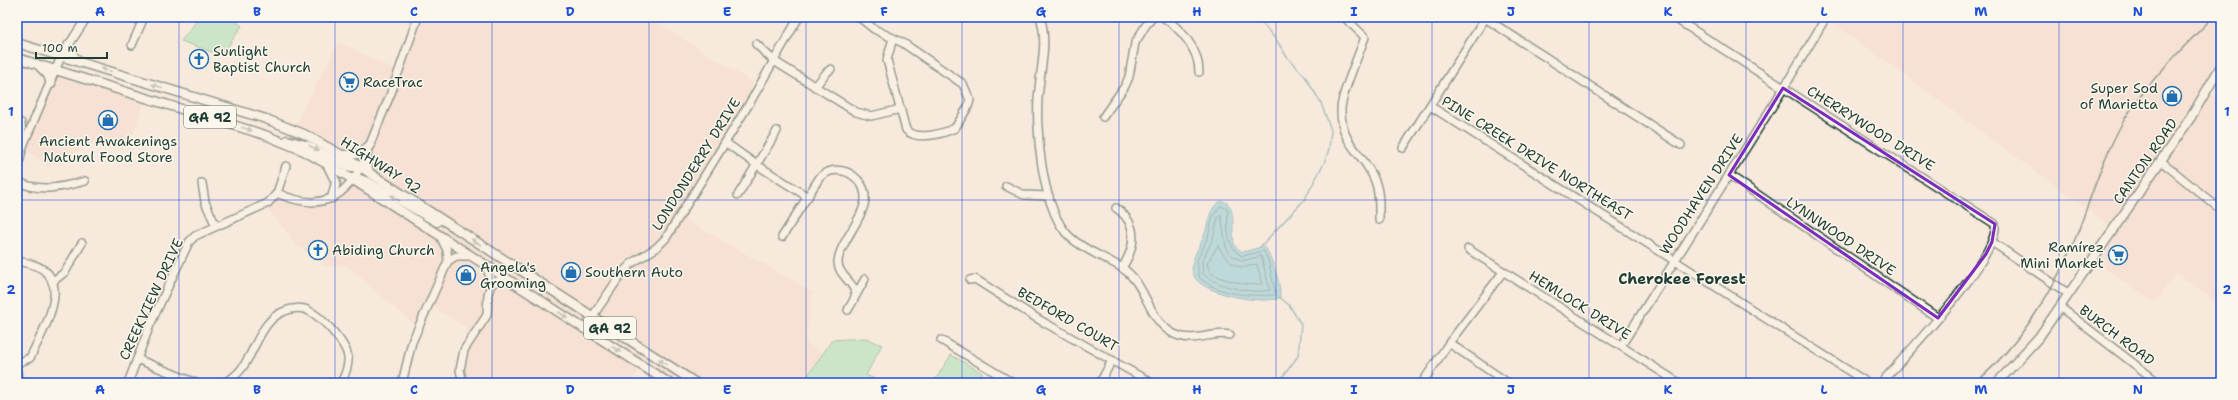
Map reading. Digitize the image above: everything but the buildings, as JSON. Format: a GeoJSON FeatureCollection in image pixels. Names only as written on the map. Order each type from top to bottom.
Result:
{"type":"FeatureCollection","features":[{"type":"Feature","properties":{"kind":"main road","name":"HIGHWAY 92"},"geometry":{"type":"LineString","coordinates":[[17,43],[280,124],[312,138],[370,173],[696,383]]}},
{"type":"Feature","properties":{"kind":"main road"},"geometry":{"type":"LineString","coordinates":[[69,44],[72,54],[80,62]]}},
{"type":"Feature","properties":{"kind":"main road","name":"HIGHWAY 92"},"geometry":{"type":"LineString","coordinates":[[17,58],[277,139],[325,162],[669,383]]}},
{"type":"Feature","properties":{"kind":"main road"},"geometry":{"type":"LineString","coordinates":[[36,64],[46,72],[51,84]]}},
{"type":"Feature","properties":{"kind":"main road","name":"CANTON ROAD"},"geometry":{"type":"LineString","coordinates":[[1997,383],[2039,337],[2198,106],[2221,66]]}},
{"type":"Feature","properties":{"kind":"main road"},"geometry":{"type":"LineString","coordinates":[[277,139],[304,144],[348,167],[360,167]]}},
{"type":"Feature","properties":{"kind":"main road"},"geometry":{"type":"LineString","coordinates":[[340,154],[359,154],[370,145]]}},
{"type":"Feature","properties":{"kind":"main road"},"geometry":{"type":"LineString","coordinates":[[367,153],[366,161],[370,173]]}},
{"type":"Feature","properties":{"kind":"main road"},"geometry":{"type":"LineString","coordinates":[[325,162],[333,172],[336,182],[332,198]]}},
{"type":"Feature","properties":{"kind":"main road"},"geometry":{"type":"LineString","coordinates":[[353,180],[360,179],[368,182],[422,214],[454,228]]}},
{"type":"Feature","properties":{"kind":"street"},"geometry":{"type":"LineString","coordinates":[[17,172],[23,146],[51,84],[61,57],[87,17]]}},
{"type":"Feature","properties":{"kind":"street"},"geometry":{"type":"LineString","coordinates":[[132,45],[144,17]]}},
{"type":"Feature","properties":{"kind":"street"},"geometry":{"type":"LineString","coordinates":[[286,166],[277,193],[306,203],[321,202],[332,198],[353,180],[367,153],[418,17]]}},
{"type":"Feature","properties":{"kind":"street","name":"LONDONDERRY DRIVE"},"geometry":{"type":"LineString","coordinates":[[584,328],[624,270],[656,248],[666,238],[726,143],[799,17]]}},
{"type":"Feature","properties":{"kind":"street"},"geometry":{"type":"LineString","coordinates":[[859,17],[874,29],[893,38],[903,43],[963,84],[970,100],[963,117],[955,128],[936,133],[910,135],[906,130],[887,60],[893,38]]}},
{"type":"Feature","properties":{"kind":"street"},"geometry":{"type":"LineString","coordinates":[[1040,17],[1043,32],[1044,54],[1036,110],[1049,196],[1056,217],[1070,237],[1081,246],[1122,268],[1139,285],[1154,316],[1169,331],[1179,336],[1196,339],[1217,334],[1230,335]]}},
{"type":"Feature","properties":{"kind":"street"},"geometry":{"type":"LineString","coordinates":[[1103,116],[1125,86],[1129,77],[1136,44],[1153,17]]}},
{"type":"Feature","properties":{"kind":"street"},"geometry":{"type":"LineString","coordinates":[[1163,17],[1174,24],[1189,42],[1199,63],[1199,72]]}},
{"type":"Feature","properties":{"kind":"street"},"geometry":{"type":"LineString","coordinates":[[1344,17],[1365,37],[1341,109],[1342,127],[1351,146],[1375,179],[1379,195],[1379,220]]}},
{"type":"Feature","properties":{"kind":"street","name":"CHERRYWOOD DRIVE"},"geometry":{"type":"LineString","coordinates":[[1673,17],[1741,62],[1987,217],[1995,224],[1992,242]]}},
{"type":"Feature","properties":{"kind":"street"},"geometry":{"type":"LineString","coordinates":[[1403,148],[1486,18],[1681,145]]}},
{"type":"Feature","properties":{"kind":"street","name":"WOODHAVEN DRIVE"},"geometry":{"type":"LineString","coordinates":[[1621,346],[1730,175],[1825,19]]}},
{"type":"Feature","properties":{"kind":"street"},"geometry":{"type":"LineString","coordinates":[[756,44],[774,61],[856,112],[865,115],[880,115],[901,109]]}},
{"type":"Feature","properties":{"kind":"street"},"geometry":{"type":"LineString","coordinates":[[815,87],[831,69]]}},
{"type":"Feature","properties":{"kind":"street","name":"PINE CREEK DRIVE NORTHEAST"},"geometry":{"type":"LineString","coordinates":[[1430,106],[1868,383]]}},
{"type":"Feature","properties":{"kind":"street"},"geometry":{"type":"LineString","coordinates":[[21,123],[23,146]]}},
{"type":"Feature","properties":{"kind":"street"},"geometry":{"type":"LineString","coordinates":[[738,195],[777,131]]}},
{"type":"Feature","properties":{"kind":"street"},"geometry":{"type":"LineString","coordinates":[[726,143],[757,165],[808,197]]}},
{"type":"Feature","properties":{"kind":"street"},"geometry":{"type":"LineString","coordinates":[[2161,161],[2221,210]]}},
{"type":"Feature","properties":{"kind":"street"},"geometry":{"type":"LineString","coordinates":[[782,237],[820,177],[826,172],[835,169],[847,172],[862,184],[866,201],[846,240],[838,262],[840,270],[854,289],[855,297]]}},
{"type":"Feature","properties":{"kind":"street","name":"LYNNWOOD DRIVE"},"geometry":{"type":"LineString","coordinates":[[1730,175],[1938,318]]}},
{"type":"Feature","properties":{"kind":"street"},"geometry":{"type":"LineString","coordinates":[[17,181],[35,188],[66,186],[86,181]]}},
{"type":"Feature","properties":{"kind":"street"},"geometry":{"type":"LineString","coordinates":[[202,183],[205,202],[216,226]]}},
{"type":"Feature","properties":{"kind":"street"},"geometry":{"type":"LineString","coordinates":[[1006,186],[1024,195],[1049,196]]}},
{"type":"Feature","properties":{"kind":"street","name":"CREEKVIEW DRIVE"},"geometry":{"type":"LineString","coordinates":[[128,383],[189,242],[195,236],[268,203],[277,193]]}},
{"type":"Feature","properties":{"kind":"street"},"geometry":{"type":"LineString","coordinates":[[1116,208],[1128,218],[1132,233],[1131,252],[1122,268]]}},
{"type":"Feature","properties":{"kind":"street"},"geometry":{"type":"LineString","coordinates":[[402,383],[412,342],[448,261],[447,250],[440,236]]}},
{"type":"Feature","properties":{"kind":"street"},"geometry":{"type":"LineString","coordinates":[[1881,383],[1938,318],[1977,268],[1992,242],[2069,294]]}},
{"type":"Feature","properties":{"kind":"street"},"geometry":{"type":"LineString","coordinates":[[52,282],[65,272],[82,243]]}},
{"type":"Feature","properties":{"kind":"street","name":"HEMLOCK DRIVE"},"geometry":{"type":"LineString","coordinates":[[1468,248],[1503,272],[1679,383]]}},
{"type":"Feature","properties":{"kind":"street"},"geometry":{"type":"LineString","coordinates":[[448,261],[456,256],[472,257]]}},
{"type":"Feature","properties":{"kind":"street"},"geometry":{"type":"LineString","coordinates":[[17,363],[30,358],[43,331],[56,297],[52,282],[44,269],[36,264],[22,262]]}},
{"type":"Feature","properties":{"kind":"street"},"geometry":{"type":"LineString","coordinates":[[463,383],[460,370],[462,357],[472,336],[487,315],[491,276],[485,265]]}},
{"type":"Feature","properties":{"kind":"street"},"geometry":{"type":"LineString","coordinates":[[1422,383],[1449,343],[1503,272]]}},
{"type":"Feature","properties":{"kind":"street"},"geometry":{"type":"LineString","coordinates":[[848,310],[865,279]]}},
{"type":"Feature","properties":{"kind":"street","name":"BEDFORD COURT"},"geometry":{"type":"LineString","coordinates":[[970,280],[975,279],[1038,319],[1152,383]]}},
{"type":"Feature","properties":{"kind":"street"},"geometry":{"type":"LineString","coordinates":[[491,284],[498,281],[508,280]]}},
{"type":"Feature","properties":{"kind":"street","name":"BURCH ROAD"},"geometry":{"type":"LineString","coordinates":[[2060,307],[2159,383]]}},
{"type":"Feature","properties":{"kind":"street"},"geometry":{"type":"LineString","coordinates":[[222,383],[231,379],[240,370],[272,318],[286,310],[299,308],[308,310],[322,320],[346,349],[347,369],[341,383]]}},
{"type":"Feature","properties":{"kind":"street"},"geometry":{"type":"LineString","coordinates":[[942,340],[1013,383]]}},
{"type":"Feature","properties":{"kind":"street"},"geometry":{"type":"LineString","coordinates":[[1449,343],[1508,383]]}},
{"type":"Feature","properties":{"kind":"street"},"geometry":{"type":"LineString","coordinates":[[137,360],[196,383]]}},
{"type":"Feature","properties":{"kind":"street"},"geometry":{"type":"LineString","coordinates":[[1100,383],[1112,360]]}},
{"type":"Feature","properties":{"kind":"street"},"geometry":{"type":"LineString","coordinates":[[17,372],[18,383]]}},
{"type":"Feature","properties":{"kind":"highlighted area"},"geometry":{"type":"Polygon","coordinates":[[[1783,88],[1995,224],[1992,242],[1986,254],[1938,318],[1729,175],[1783,88]]]}},
{"type":"Feature","properties":{"kind":"shaded area"},"geometry":{"type":"Polygon","coordinates":[[[411,17],[648,17],[754,83],[704,176],[676,214],[812,292],[806,343],[823,353],[803,383],[657,383],[638,371],[630,383],[459,383],[458,374],[467,328],[424,301],[415,325],[346,265],[326,266],[297,245],[266,207],[282,196],[324,203],[356,178],[284,148],[338,42],[395,70],[411,17]]]}},
{"type":"Feature","properties":{"kind":"shaded area"},"geometry":{"type":"Polygon","coordinates":[[[1825,17],[2221,17],[2221,65],[2208,91],[2216,95],[2221,86],[2221,305],[2177,273],[2155,302],[2086,256],[2109,225],[1825,17]]]}},
{"type":"Feature","properties":{"kind":"shaded area"},"geometry":{"type":"Polygon","coordinates":[[[52,74],[145,100],[129,145],[97,142],[49,166],[21,147],[52,74]]]}},
{"type":"Feature","properties":{"kind":"green space"},"geometry":{"type":"Polygon","coordinates":[[[200,17],[230,17],[242,26],[224,52],[215,47],[212,52],[181,41],[200,17]]]}},
{"type":"Feature","properties":{"kind":"green space"},"geometry":{"type":"Polygon","coordinates":[[[866,338],[882,345],[866,375],[884,383],[803,383],[832,340],[866,338]]]}},
{"type":"Feature","properties":{"kind":"green space"},"geometry":{"type":"Polygon","coordinates":[[[951,355],[982,373],[982,383],[933,383],[951,355]]]}},
{"type":"Feature","properties":{"kind":"water"},"geometry":{"type":"Polygon","coordinates":[[[1221,201],[1230,206],[1232,212],[1233,238],[1236,248],[1243,252],[1264,246],[1267,250],[1273,263],[1280,288],[1279,298],[1271,300],[1247,299],[1220,293],[1208,288],[1199,282],[1194,276],[1192,264],[1194,258],[1204,236],[1212,210],[1217,203],[1221,201]]]}},
{"type":"Feature","properties":{"kind":"waterway"},"geometry":{"type":"LineString","coordinates":[[1257,17],[1277,41],[1287,57],[1305,76],[1321,103],[1331,130],[1329,149],[1325,161],[1305,199],[1260,247]]}},
{"type":"Feature","properties":{"kind":"waterway"},"geometry":{"type":"LineString","coordinates":[[1278,383],[1298,356],[1301,324],[1289,305],[1279,297]]}},
{"type":"Feature","properties":{"kind":"railway"},"geometry":{"type":"LineString","coordinates":[[1975,383],[1992,368],[2022,333],[2048,294],[2078,232],[2104,161],[2117,133],[2133,106],[2154,79],[2213,17]]}},
{"type":"Feature","properties":{"kind":"place","name":"Sunlight Baptist Church"},"geometry":{"type":"Point","coordinates":[199,59]}},
{"type":"Feature","properties":{"kind":"place","name":"RaceTrac"},"geometry":{"type":"Point","coordinates":[349,82]}},
{"type":"Feature","properties":{"kind":"place","name":"Super Sod of Marietta"},"geometry":{"type":"Point","coordinates":[2172,96]}},
{"type":"Feature","properties":{"kind":"place","name":"Ancient Awakenings Natural Food Store"},"geometry":{"type":"Point","coordinates":[108,120]}},
{"type":"Feature","properties":{"kind":"place","name":"Abiding Church"},"geometry":{"type":"Point","coordinates":[318,250]}},
{"type":"Feature","properties":{"kind":"place","name":"Ramírez Mini Market"},"geometry":{"type":"Point","coordinates":[2118,255]}},
{"type":"Feature","properties":{"kind":"place","name":"Southern Auto"},"geometry":{"type":"Point","coordinates":[571,272]}},
{"type":"Feature","properties":{"kind":"place","name":"Angela's Grooming"},"geometry":{"type":"Point","coordinates":[466,275]}},
{"type":"Feature","properties":{"kind":"district","name":"Cherokee Forest"},"geometry":{"type":"Point","coordinates":[1682,279]}}]}
